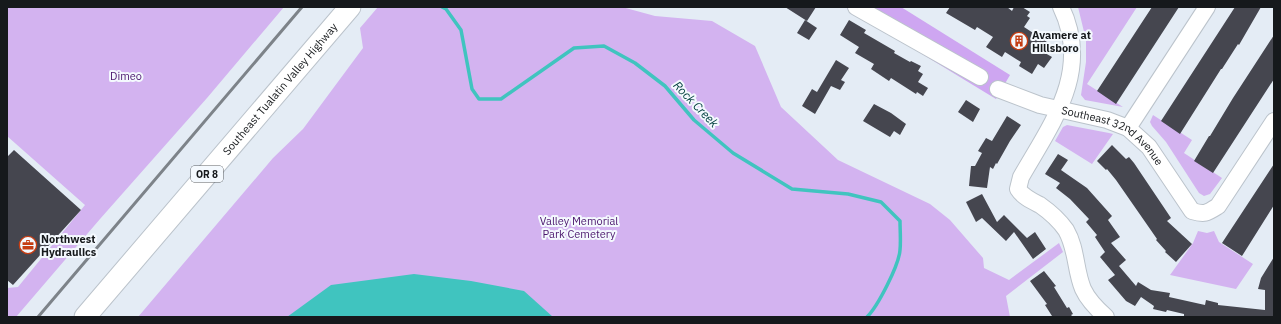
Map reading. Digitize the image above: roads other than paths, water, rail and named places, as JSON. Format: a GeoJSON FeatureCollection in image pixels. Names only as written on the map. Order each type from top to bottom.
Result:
{"type":"FeatureCollection","features":[{"type":"Feature","properties":{"kind":"main road","name":"Southeast Tualatin Valley Highway"},"geometry":{"type":"LineString","coordinates":[[85,317],[350,7]]}},
{"type":"Feature","properties":{"kind":"street"},"geometry":{"type":"LineString","coordinates":[[856,7],[980,77]]}},
{"type":"Feature","properties":{"kind":"street"},"geometry":{"type":"LineString","coordinates":[[1061,7],[1069,27],[1073,55],[1070,78],[1060,110],[1021,177],[1018,189],[1021,194],[1051,213],[1065,229],[1075,252],[1084,289],[1089,300],[1106,317]]}},
{"type":"Feature","properties":{"kind":"street"},"geometry":{"type":"LineString","coordinates":[[1128,128],[1206,7]]}},
{"type":"Feature","properties":{"kind":"street","name":"Southeast 32nd Avenue"},"geometry":{"type":"LineString","coordinates":[[998,89],[1040,105],[1107,120],[1128,128],[1149,147],[1192,211],[1202,214],[1209,212],[1218,206],[1274,121]]}},
{"type":"Feature","properties":{"kind":"waterway","name":"Rock Creek"},"geometry":{"type":"LineString","coordinates":[[442,7],[446,9],[461,30],[472,89],[479,99],[501,99],[574,48],[604,46],[635,63],[665,86],[694,120],[733,153],[792,189],[848,194],[881,202],[900,221],[900,250],[899,257],[887,285],[877,304],[867,317]]}},
{"type":"Feature","properties":{"kind":"railway"},"geometry":{"type":"LineString","coordinates":[[38,317],[302,7]]}},
{"type":"Feature","properties":{"kind":"place","name":"Avamere at Hillsboro"},"geometry":{"type":"Point","coordinates":[1019,41]}},
{"type":"Feature","properties":{"kind":"place","name":"Northwest Hydraulics"},"geometry":{"type":"Point","coordinates":[28,245]}},
{"type":"Feature","properties":{"kind":"park label","name":"Dimeo"},"geometry":{"type":"Point","coordinates":[126,76]}},
{"type":"Feature","properties":{"kind":"park label","name":"Valley Memorial Park Cemetery"},"geometry":{"type":"Point","coordinates":[579,227]}}]}
